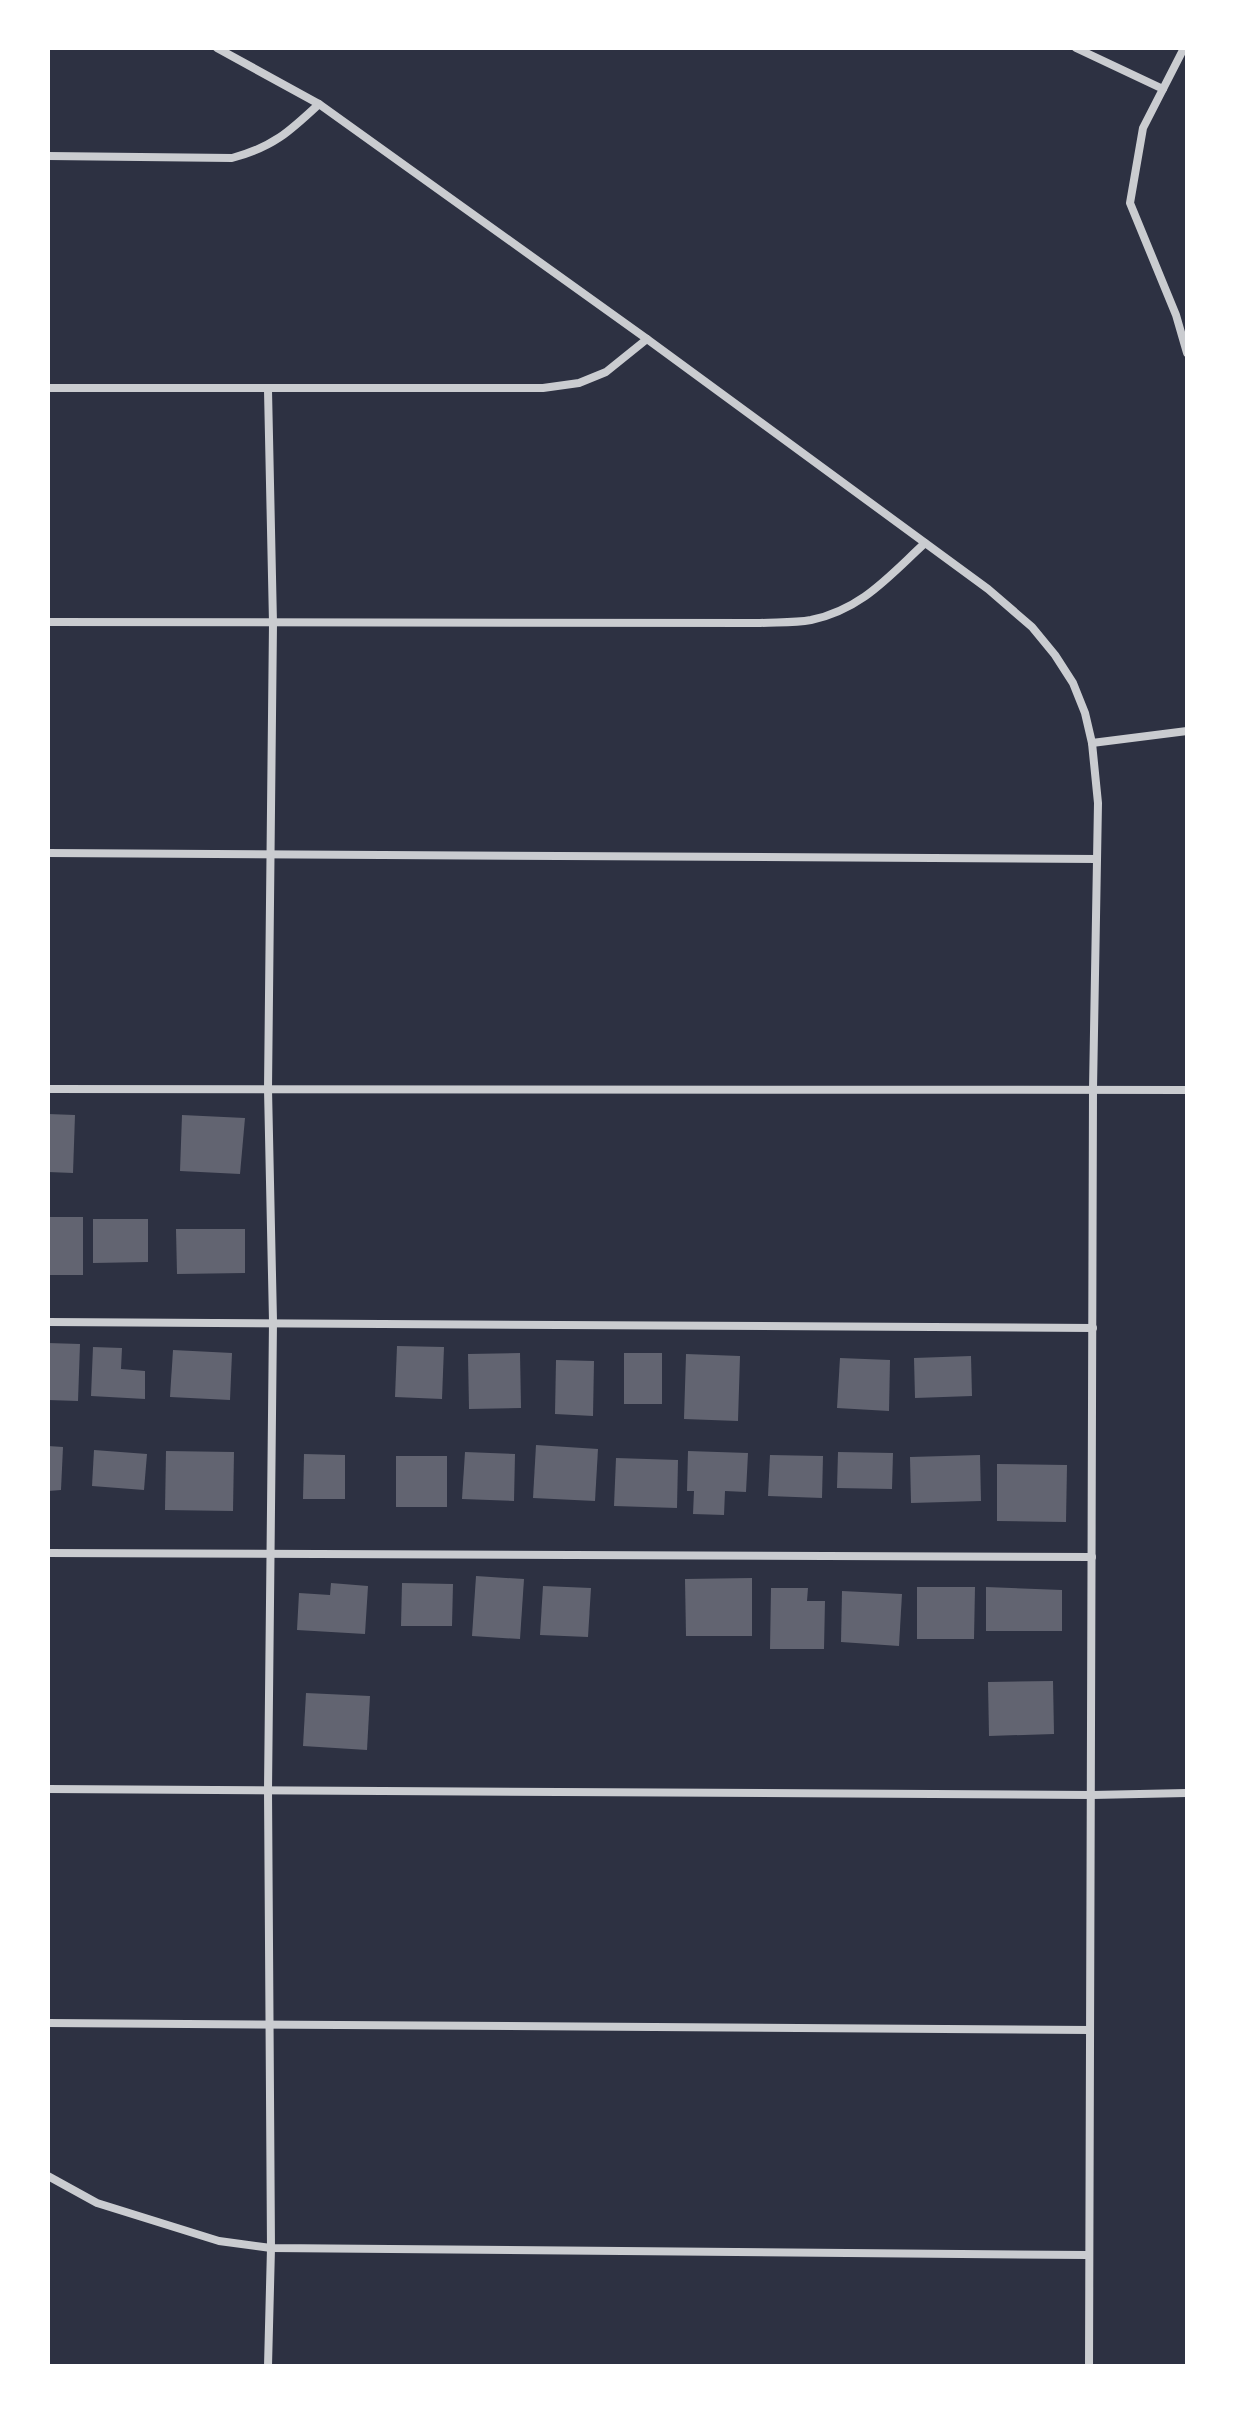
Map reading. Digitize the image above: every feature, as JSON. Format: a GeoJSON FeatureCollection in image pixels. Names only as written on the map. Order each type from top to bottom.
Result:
{"type":"FeatureCollection","features":[{"type":"Feature","properties":{"kind":"street"},"geometry":{"type":"LineString","coordinates":[[217,48],[319,104],[988,589],[1032,627],[1055,655],[1073,683],[1085,713],[1092,743],[1098,803],[1093,1089],[1089,2366]]}},
{"type":"Feature","properties":{"kind":"street"},"geometry":{"type":"LineString","coordinates":[[1076,48],[1163,89]]}},
{"type":"Feature","properties":{"kind":"street"},"geometry":{"type":"LineString","coordinates":[[1184,48],[1143,128],[1130,203],[1176,315],[1187,353]]}},
{"type":"Feature","properties":{"kind":"street"},"geometry":{"type":"LineString","coordinates":[[48,156],[232,158],[258,151],[289,132],[319,104]]}},
{"type":"Feature","properties":{"kind":"street"},"geometry":{"type":"LineString","coordinates":[[48,388],[543,388],[579,383],[606,372],[647,339]]}},
{"type":"Feature","properties":{"kind":"street"},"geometry":{"type":"LineString","coordinates":[[268,390],[273,623],[268,1089],[273,1321],[268,1790],[271,2024],[268,2366]]}},
{"type":"Feature","properties":{"kind":"street"},"geometry":{"type":"LineString","coordinates":[[48,622],[760,623],[808,620],[837,612],[868,596],[925,543]]}},
{"type":"Feature","properties":{"kind":"street"},"geometry":{"type":"LineString","coordinates":[[1092,743],[1187,731]]}},
{"type":"Feature","properties":{"kind":"street"},"geometry":{"type":"LineString","coordinates":[[48,853],[1097,859]]}},
{"type":"Feature","properties":{"kind":"street"},"geometry":{"type":"LineString","coordinates":[[48,1089],[1187,1090]]}},
{"type":"Feature","properties":{"kind":"street"},"geometry":{"type":"LineString","coordinates":[[48,1322],[1093,1328]]}},
{"type":"Feature","properties":{"kind":"street"},"geometry":{"type":"LineString","coordinates":[[48,1553],[1092,1557]]}},
{"type":"Feature","properties":{"kind":"street"},"geometry":{"type":"LineString","coordinates":[[48,1789],[1187,1793]]}},
{"type":"Feature","properties":{"kind":"street"},"geometry":{"type":"LineString","coordinates":[[48,2023],[1090,2030]]}},
{"type":"Feature","properties":{"kind":"street"},"geometry":{"type":"LineString","coordinates":[[48,2176],[97,2203],[126,2213],[219,2241],[271,2248],[1088,2255]]}},
{"type":"Feature","properties":{"kind":"building"},"geometry":{"type":"Polygon","coordinates":[[[48,1114],[75,1115],[73,1173],[48,1172],[48,1114]]]}},
{"type":"Feature","properties":{"kind":"building"},"geometry":{"type":"Polygon","coordinates":[[[182,1115],[245,1118],[240,1174],[180,1171],[182,1115]]]}},
{"type":"Feature","properties":{"kind":"building"},"geometry":{"type":"Polygon","coordinates":[[[48,1217],[83,1217],[83,1275],[48,1275],[48,1217]]]}},
{"type":"Feature","properties":{"kind":"building"},"geometry":{"type":"Polygon","coordinates":[[[93,1219],[148,1219],[148,1262],[93,1263],[93,1219]]]}},
{"type":"Feature","properties":{"kind":"building"},"geometry":{"type":"Polygon","coordinates":[[[176,1229],[245,1229],[245,1273],[177,1274],[176,1229]]]}},
{"type":"Feature","properties":{"kind":"building"},"geometry":{"type":"Polygon","coordinates":[[[48,1343],[80,1344],[78,1401],[48,1400],[48,1343]]]}},
{"type":"Feature","properties":{"kind":"building"},"geometry":{"type":"Polygon","coordinates":[[[397,1346],[444,1347],[442,1399],[395,1397],[397,1346]]]}},
{"type":"Feature","properties":{"kind":"building"},"geometry":{"type":"Polygon","coordinates":[[[93,1347],[122,1348],[121,1369],[145,1371],[145,1399],[91,1396],[93,1347]]]}},
{"type":"Feature","properties":{"kind":"building"},"geometry":{"type":"Polygon","coordinates":[[[173,1350],[232,1353],[230,1400],[170,1397],[173,1350]]]}},
{"type":"Feature","properties":{"kind":"building"},"geometry":{"type":"Polygon","coordinates":[[[520,1353],[521,1408],[469,1409],[468,1354],[520,1353]]]}},
{"type":"Feature","properties":{"kind":"building"},"geometry":{"type":"Polygon","coordinates":[[[624,1353],[662,1353],[662,1404],[624,1404],[624,1353]]]}},
{"type":"Feature","properties":{"kind":"building"},"geometry":{"type":"Polygon","coordinates":[[[686,1354],[740,1356],[738,1421],[684,1419],[686,1354]]]}},
{"type":"Feature","properties":{"kind":"building"},"geometry":{"type":"Polygon","coordinates":[[[971,1356],[972,1396],[915,1398],[914,1358],[971,1356]]]}},
{"type":"Feature","properties":{"kind":"building"},"geometry":{"type":"Polygon","coordinates":[[[840,1358],[890,1360],[889,1411],[837,1408],[840,1358]]]}},
{"type":"Feature","properties":{"kind":"building"},"geometry":{"type":"Polygon","coordinates":[[[556,1360],[594,1361],[593,1416],[555,1414],[556,1360]]]}},
{"type":"Feature","properties":{"kind":"building"},"geometry":{"type":"Polygon","coordinates":[[[536,1445],[598,1449],[595,1501],[533,1498],[536,1445]]]}},
{"type":"Feature","properties":{"kind":"building"},"geometry":{"type":"Polygon","coordinates":[[[48,1446],[63,1447],[61,1490],[48,1491],[48,1446]]]}},
{"type":"Feature","properties":{"kind":"building"},"geometry":{"type":"Polygon","coordinates":[[[94,1450],[147,1454],[144,1490],[92,1486],[94,1450]]]}},
{"type":"Feature","properties":{"kind":"building"},"geometry":{"type":"Polygon","coordinates":[[[166,1451],[234,1452],[233,1511],[165,1510],[166,1451]]]}},
{"type":"Feature","properties":{"kind":"building"},"geometry":{"type":"Polygon","coordinates":[[[688,1451],[748,1453],[746,1492],[725,1491],[724,1515],[693,1514],[694,1491],[687,1491],[688,1451]]]}},
{"type":"Feature","properties":{"kind":"building"},"geometry":{"type":"Polygon","coordinates":[[[465,1452],[515,1454],[514,1501],[462,1499],[465,1452]]]}},
{"type":"Feature","properties":{"kind":"building"},"geometry":{"type":"Polygon","coordinates":[[[838,1452],[893,1453],[892,1489],[837,1488],[838,1452]]]}},
{"type":"Feature","properties":{"kind":"building"},"geometry":{"type":"Polygon","coordinates":[[[304,1454],[345,1455],[345,1499],[303,1499],[304,1454]]]}},
{"type":"Feature","properties":{"kind":"building"},"geometry":{"type":"Polygon","coordinates":[[[770,1455],[823,1456],[822,1498],[768,1496],[770,1455]]]}},
{"type":"Feature","properties":{"kind":"building"},"geometry":{"type":"Polygon","coordinates":[[[980,1455],[981,1501],[911,1503],[910,1457],[980,1455]]]}},
{"type":"Feature","properties":{"kind":"building"},"geometry":{"type":"Polygon","coordinates":[[[396,1456],[447,1456],[447,1507],[396,1507],[396,1456]]]}},
{"type":"Feature","properties":{"kind":"building"},"geometry":{"type":"Polygon","coordinates":[[[616,1458],[678,1460],[677,1508],[614,1506],[616,1458]]]}},
{"type":"Feature","properties":{"kind":"building"},"geometry":{"type":"Polygon","coordinates":[[[997,1464],[1067,1465],[1066,1522],[997,1521],[997,1464]]]}},
{"type":"Feature","properties":{"kind":"building"},"geometry":{"type":"Polygon","coordinates":[[[476,1576],[524,1579],[520,1639],[472,1636],[476,1576]]]}},
{"type":"Feature","properties":{"kind":"building"},"geometry":{"type":"Polygon","coordinates":[[[752,1578],[752,1636],[686,1636],[685,1579],[752,1578]]]}},
{"type":"Feature","properties":{"kind":"building"},"geometry":{"type":"Polygon","coordinates":[[[331,1583],[368,1586],[365,1634],[297,1630],[299,1593],[330,1595],[331,1583]]]}},
{"type":"Feature","properties":{"kind":"building"},"geometry":{"type":"Polygon","coordinates":[[[402,1583],[453,1584],[452,1626],[401,1626],[402,1583]]]}},
{"type":"Feature","properties":{"kind":"building"},"geometry":{"type":"Polygon","coordinates":[[[543,1586],[591,1588],[588,1637],[540,1635],[543,1586]]]}},
{"type":"Feature","properties":{"kind":"building"},"geometry":{"type":"Polygon","coordinates":[[[917,1587],[975,1587],[974,1639],[917,1639],[917,1587]]]}},
{"type":"Feature","properties":{"kind":"building"},"geometry":{"type":"Polygon","coordinates":[[[986,1587],[1062,1590],[1062,1631],[986,1631],[986,1587]]]}},
{"type":"Feature","properties":{"kind":"building"},"geometry":{"type":"Polygon","coordinates":[[[771,1588],[808,1588],[807,1601],[825,1601],[824,1649],[770,1649],[771,1588]]]}},
{"type":"Feature","properties":{"kind":"building"},"geometry":{"type":"Polygon","coordinates":[[[842,1591],[902,1594],[899,1646],[841,1642],[842,1591]]]}},
{"type":"Feature","properties":{"kind":"building"},"geometry":{"type":"Polygon","coordinates":[[[1053,1681],[1054,1734],[989,1736],[988,1682],[1053,1681]]]}},
{"type":"Feature","properties":{"kind":"building"},"geometry":{"type":"Polygon","coordinates":[[[306,1693],[370,1696],[367,1750],[303,1746],[306,1693]]]}}]}
